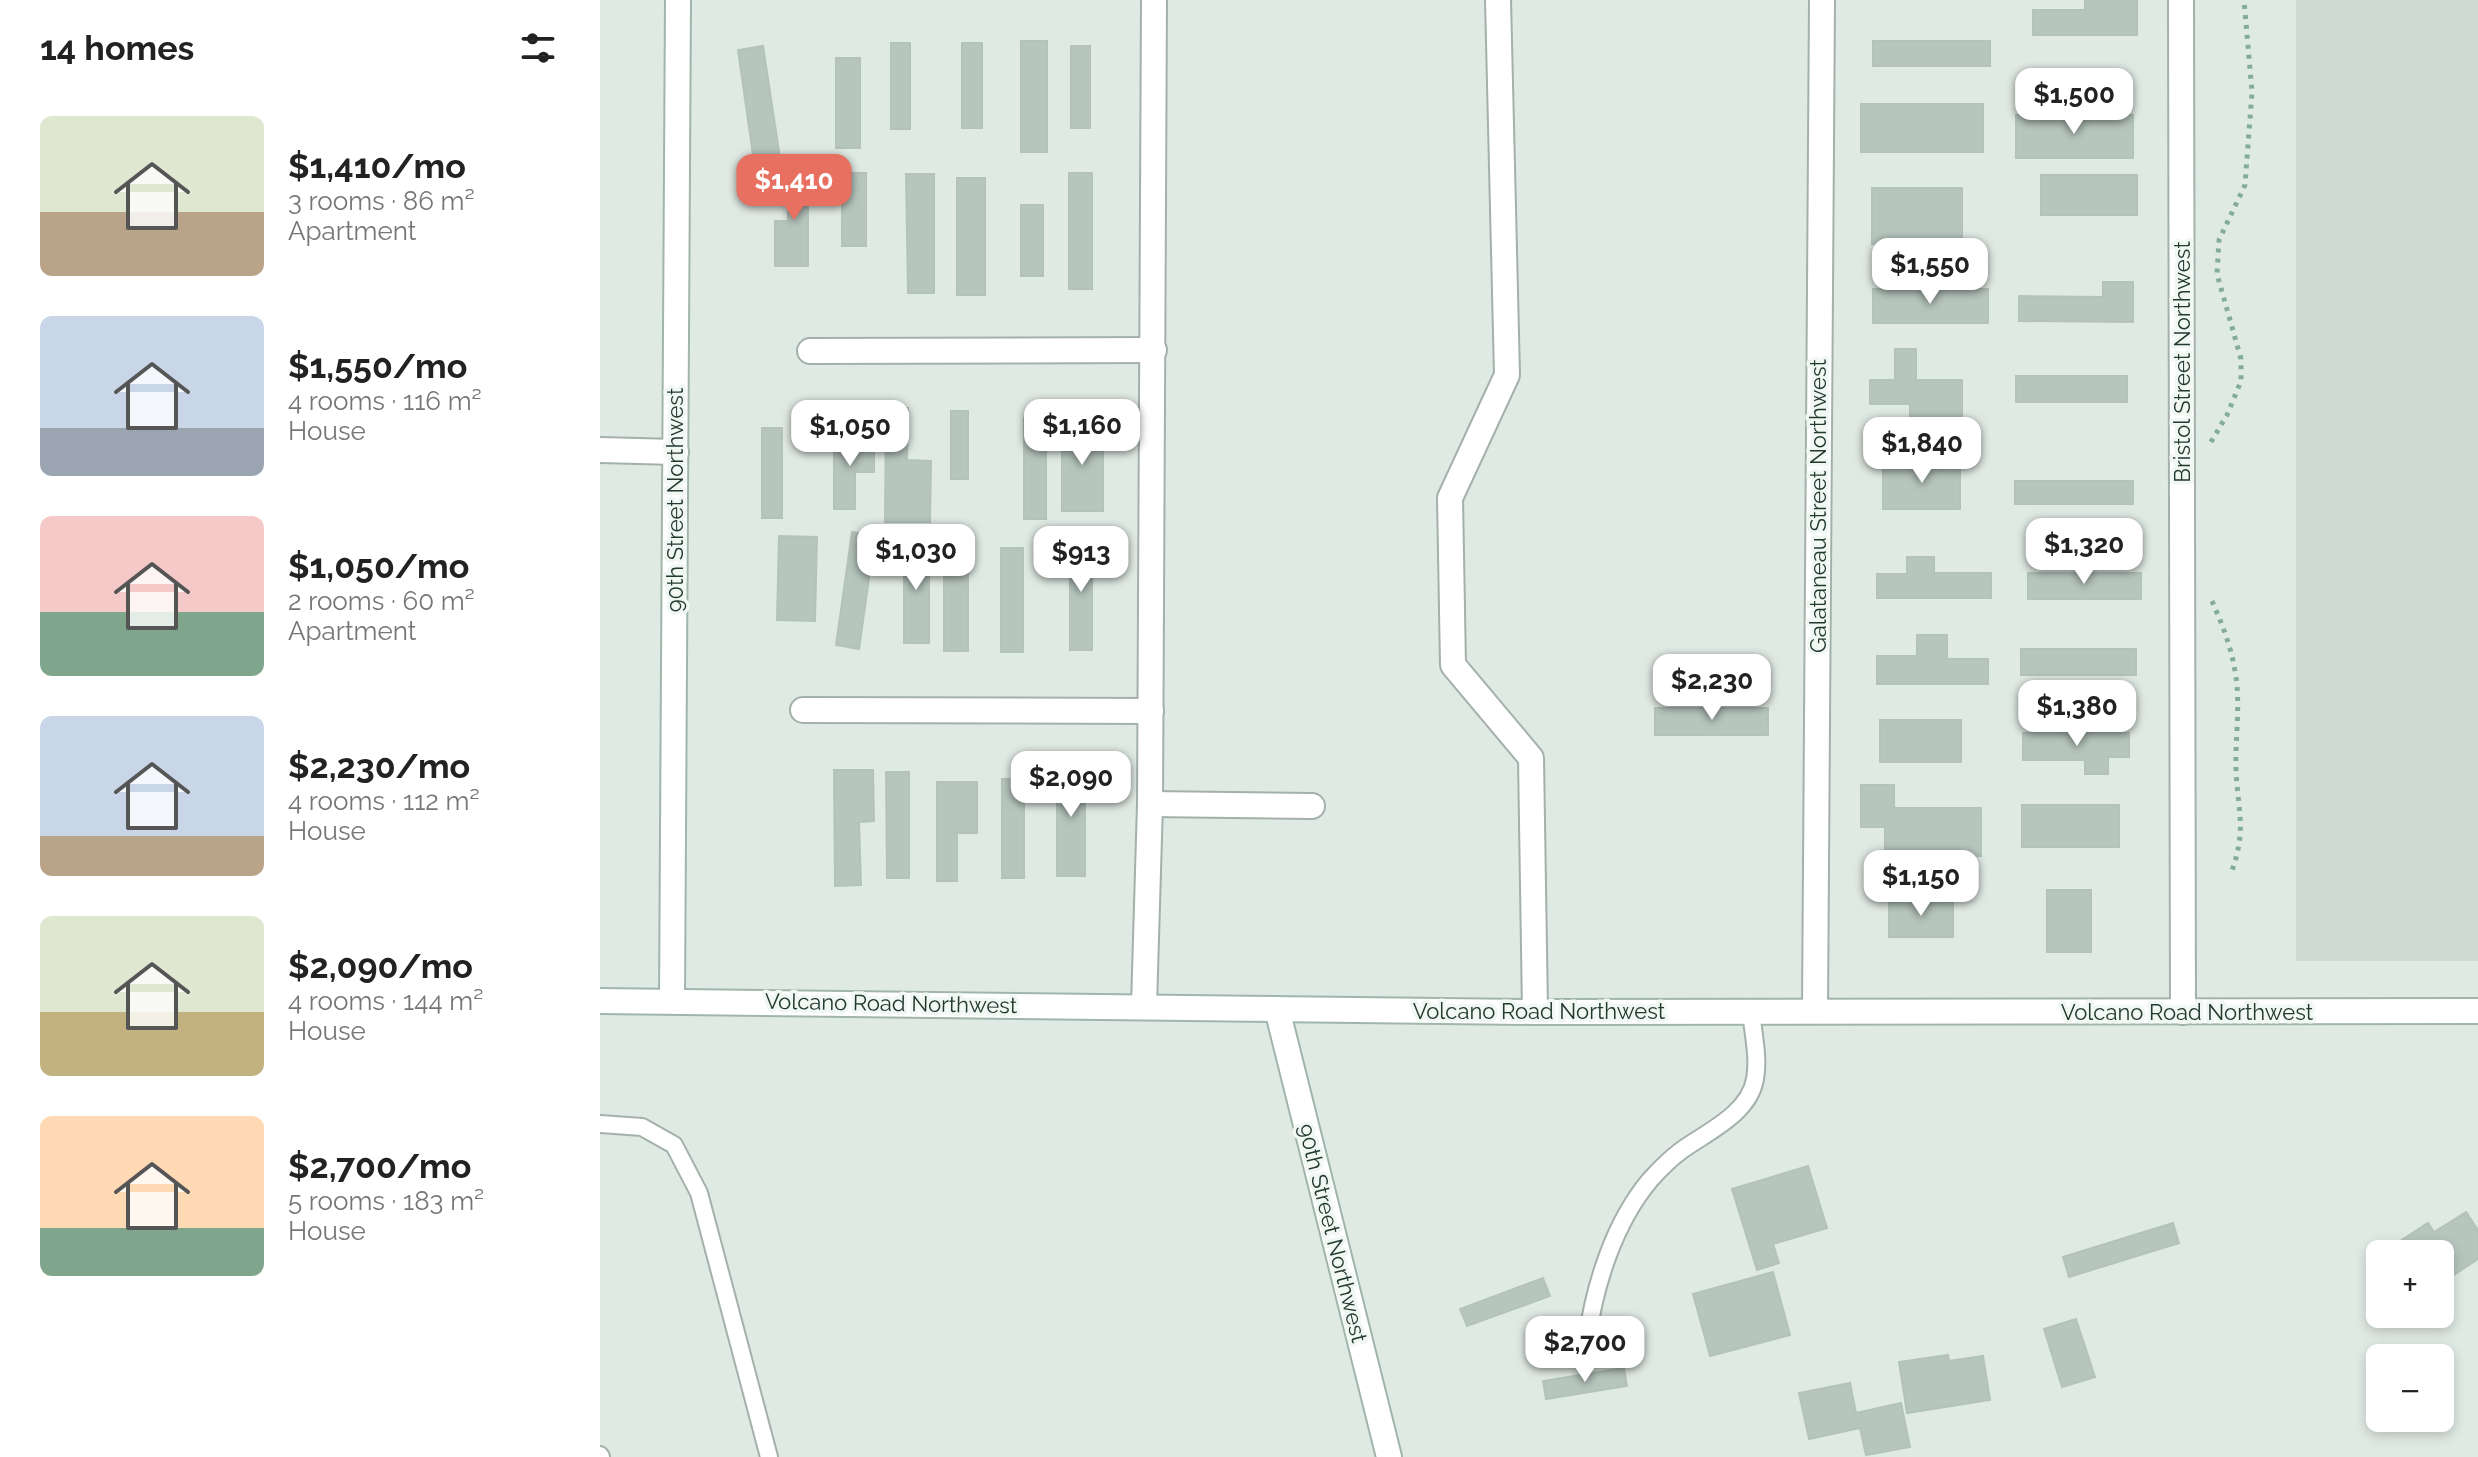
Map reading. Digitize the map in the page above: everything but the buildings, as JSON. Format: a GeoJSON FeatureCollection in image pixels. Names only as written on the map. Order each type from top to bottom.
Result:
{"type":"FeatureCollection","features":[{"type":"Feature","properties":{"kind":"street","name":"90th Street Northwest"},"geometry":{"type":"LineString","coordinates":[[672,1001],[678,0]]}},
{"type":"Feature","properties":{"kind":"street"},"geometry":{"type":"LineString","coordinates":[[1144,1006],[1151,711],[1154,0]]}},
{"type":"Feature","properties":{"kind":"street"},"geometry":{"type":"LineString","coordinates":[[1498,0],[1507,375],[1450,498],[1453,665],[1531,758],[1535,1012]]}},
{"type":"Feature","properties":{"kind":"street","name":"Galataneau Street Northwest"},"geometry":{"type":"LineString","coordinates":[[1815,1011],[1822,0]]}},
{"type":"Feature","properties":{"kind":"street","name":"Bristol Street Northwest"},"geometry":{"type":"LineString","coordinates":[[2181,0],[2183,1012]]}},
{"type":"Feature","properties":{"kind":"street"},"geometry":{"type":"LineString","coordinates":[[810,351],[1154,350]]}},
{"type":"Feature","properties":{"kind":"street"},"geometry":{"type":"LineString","coordinates":[[600,450],[676,452]]}},
{"type":"Feature","properties":{"kind":"street"},"geometry":{"type":"LineString","coordinates":[[803,710],[1151,711]]}},
{"type":"Feature","properties":{"kind":"street"},"geometry":{"type":"LineString","coordinates":[[1150,804],[1312,806]]}},
{"type":"Feature","properties":{"kind":"street","name":"Volcano Road Northwest"},"geometry":{"type":"LineString","coordinates":[[600,1001],[1535,1012],[2478,1011]]}},
{"type":"Feature","properties":{"kind":"street","name":"90th Street Northwest"},"geometry":{"type":"LineString","coordinates":[[1277,1009],[1389,1457]]}},
{"type":"Feature","properties":{"kind":"lane"},"geometry":{"type":"LineString","coordinates":[[1587,1339],[1596,1291],[1627,1213],[1650,1180],[1679,1152],[1724,1123],[1738,1110],[1755,1081],[1751,1011]]}},
{"type":"Feature","properties":{"kind":"lane"},"geometry":{"type":"LineString","coordinates":[[600,1124],[642,1127],[674,1145],[699,1193],[769,1457]]}},
{"type":"Feature","properties":{"kind":"path"},"geometry":{"type":"LineString","coordinates":[[2206,453],[2241,381],[2241,359],[2217,274],[2219,240],[2245,185],[2252,92],[2244,0]]}},
{"type":"Feature","properties":{"kind":"path"},"geometry":{"type":"LineString","coordinates":[[2208,592],[2226,634],[2236,674],[2236,770],[2241,847],[2231,873]]}},
{"type":"Feature","properties":{"kind":"shaded area"},"geometry":{"type":"Polygon","coordinates":[[[2296,0],[2478,0],[2478,961],[2296,961],[2296,0]]]}}]}
